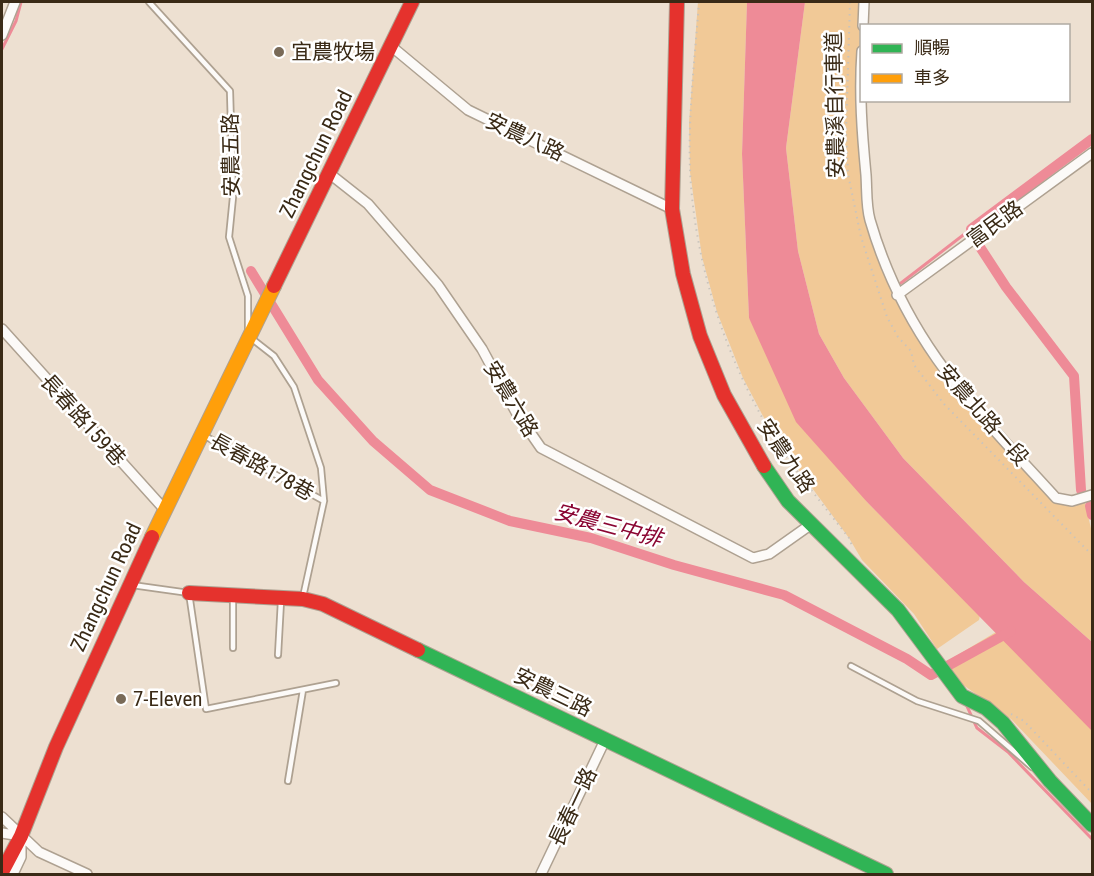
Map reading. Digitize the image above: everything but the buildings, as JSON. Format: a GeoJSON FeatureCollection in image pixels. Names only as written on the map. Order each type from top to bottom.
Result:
{"type":"FeatureCollection","features":[{"type":"Feature","properties":{"kind":"street"},"geometry":{"type":"LineString","coordinates":[[2,36],[15,2]]}},
{"type":"Feature","properties":{"kind":"street","name":"Zhangchun Road"},"geometry":{"type":"LineString","coordinates":[[2,872],[21,836],[56,747],[129,585],[200,434],[330,174],[412,2]]}},
{"type":"Feature","properties":{"kind":"street","name":"安農九路"},"geometry":{"type":"LineString","coordinates":[[677,2],[672,209],[683,274],[700,336],[724,395],[755,452],[788,501],[898,610],[944,675],[962,696],[986,708],[1003,723],[1050,781],[1092,825]]}},
{"type":"Feature","properties":{"kind":"street"},"geometry":{"type":"LineString","coordinates":[[863,24],[864,2]]}},
{"type":"Feature","properties":{"kind":"street","name":"安農八路"},"geometry":{"type":"LineString","coordinates":[[391,45],[468,110],[672,209]]}},
{"type":"Feature","properties":{"kind":"street"},"geometry":{"type":"LineString","coordinates":[[860,72],[859,94],[869,218],[897,295]]}},
{"type":"Feature","properties":{"kind":"street","name":"富民路"},"geometry":{"type":"LineString","coordinates":[[897,295],[1092,153]]}},
{"type":"Feature","properties":{"kind":"street","name":"安農六路"},"geometry":{"type":"LineString","coordinates":[[330,174],[368,204],[438,285],[482,349],[516,412],[541,448],[753,558],[769,554],[810,525]]}},
{"type":"Feature","properties":{"kind":"street","name":"安農北路一段"},"geometry":{"type":"LineString","coordinates":[[897,295],[927,348],[958,389],[1056,498],[1072,501],[1092,495]]}},
{"type":"Feature","properties":{"kind":"street","name":"長春路159巷"},"geometry":{"type":"LineString","coordinates":[[2,330],[165,510]]}},
{"type":"Feature","properties":{"kind":"street","name":"安農三路"},"geometry":{"type":"LineString","coordinates":[[189,593],[303,599],[322,604],[886,874]]}},
{"type":"Feature","properties":{"kind":"street","name":"長春一路"},"geometry":{"type":"LineString","coordinates":[[541,874],[605,740]]}},
{"type":"Feature","properties":{"kind":"street"},"geometry":{"type":"LineString","coordinates":[[2,817],[39,852],[87,874]]}},
{"type":"Feature","properties":{"kind":"street"},"geometry":{"type":"LineString","coordinates":[[2,833],[21,836]]}},
{"type":"Feature","properties":{"kind":"street"},"geometry":{"type":"LineString","coordinates":[[13,874],[21,857],[21,836]]}},
{"type":"Feature","properties":{"kind":"lane","name":"安農五路"},"geometry":{"type":"LineString","coordinates":[[149,2],[230,92],[233,197],[229,237],[248,296],[252,330]]}},
{"type":"Feature","properties":{"kind":"lane"},"geometry":{"type":"LineString","coordinates":[[252,330],[274,356],[294,387],[321,468],[324,501],[303,599]]}},
{"type":"Feature","properties":{"kind":"lane","name":"長春路178巷"},"geometry":{"type":"LineString","coordinates":[[200,434],[324,501]]}},
{"type":"Feature","properties":{"kind":"lane"},"geometry":{"type":"LineString","coordinates":[[129,585],[189,593],[206,709],[336,683]]}},
{"type":"Feature","properties":{"kind":"lane"},"geometry":{"type":"LineString","coordinates":[[233,597],[233,648]]}},
{"type":"Feature","properties":{"kind":"lane"},"geometry":{"type":"LineString","coordinates":[[278,656],[281,598]]}},
{"type":"Feature","properties":{"kind":"lane"},"geometry":{"type":"LineString","coordinates":[[851,666],[917,701],[979,722],[1050,781]]}},
{"type":"Feature","properties":{"kind":"lane"},"geometry":{"type":"LineString","coordinates":[[288,781],[303,690]]}},
{"type":"Feature","properties":{"kind":"path"},"geometry":{"type":"LineString","coordinates":[[699,2],[689,123],[690,172],[702,257],[717,312],[743,378],[773,435],[849,538],[856,557]]}},
{"type":"Feature","properties":{"kind":"path","name":"安農溪自行車道"},"geometry":{"type":"LineString","coordinates":[[850,2],[848,174],[861,237],[887,317],[898,337],[911,351],[914,365],[944,404],[1092,555]]}},
{"type":"Feature","properties":{"kind":"path"},"geometry":{"type":"LineString","coordinates":[[1008,712],[1024,721],[1092,793]]}},
{"type":"Feature","properties":{"kind":"shaded area"},"geometry":{"type":"Polygon","coordinates":[[[698,2],[747,2],[742,154],[749,318],[867,502],[980,615],[979,620],[937,649],[914,614],[862,560],[849,538],[773,435],[743,378],[717,312],[702,257],[690,172],[689,123],[698,2]]]}},
{"type":"Feature","properties":{"kind":"shaded area"},"geometry":{"type":"Polygon","coordinates":[[[747,2],[805,2],[786,148],[798,251],[819,334],[844,378],[903,458],[1024,582],[1092,642],[1092,731],[867,502],[796,422],[749,318],[742,154],[747,2]]]}},
{"type":"Feature","properties":{"kind":"shaded area"},"geometry":{"type":"Polygon","coordinates":[[[805,2],[864,2],[863,24],[860,24],[860,102],[863,102],[869,218],[927,348],[1056,498],[1084,498],[1092,533],[1092,642],[1024,582],[903,458],[844,378],[819,334],[798,251],[786,148],[805,2]]]}},
{"type":"Feature","properties":{"kind":"shaded area"},"geometry":{"type":"Polygon","coordinates":[[[996,632],[1092,729],[1092,804],[1011,719],[959,682],[946,662],[996,632]]]}},
{"type":"Feature","properties":{"kind":"waterway"},"geometry":{"type":"LineString","coordinates":[[2,49],[16,21],[21,2]]}},
{"type":"Feature","properties":{"kind":"waterway"},"geometry":{"type":"LineString","coordinates":[[971,229],[1092,139]]}},
{"type":"Feature","properties":{"kind":"waterway"},"geometry":{"type":"LineString","coordinates":[[901,283],[971,229]]}},
{"type":"Feature","properties":{"kind":"waterway"},"geometry":{"type":"LineString","coordinates":[[978,244],[1006,287],[1074,376],[1081,490]]}},
{"type":"Feature","properties":{"kind":"waterway","name":"安農三中排"},"geometry":{"type":"LineString","coordinates":[[251,271],[318,380],[373,441],[430,490],[510,521],[591,538],[674,565],[784,595],[907,659],[931,675],[1011,631]]}},
{"type":"Feature","properties":{"kind":"waterway"},"geometry":{"type":"LineString","coordinates":[[1090,506],[1092,515]]}},
{"type":"Feature","properties":{"kind":"waterway"},"geometry":{"type":"LineString","coordinates":[[966,704],[977,728],[1008,752],[1092,839]]}},
{"type":"Feature","properties":{"kind":"traffic: fast"},"geometry":{"type":"LineString","coordinates":[[764,466],[788,501],[898,610],[962,696],[986,708],[1003,723],[1050,781],[1092,825]]}},
{"type":"Feature","properties":{"kind":"traffic: fast"},"geometry":{"type":"LineString","coordinates":[[418,650],[886,874]]}},
{"type":"Feature","properties":{"kind":"traffic: slow"},"geometry":{"type":"LineString","coordinates":[[152,537],[274,286]]}},
{"type":"Feature","properties":{"kind":"traffic: jam"},"geometry":{"type":"LineString","coordinates":[[274,286],[412,2]]}},
{"type":"Feature","properties":{"kind":"traffic: jam"},"geometry":{"type":"LineString","coordinates":[[677,2],[672,209],[683,274],[700,336],[724,395],[764,466]]}},
{"type":"Feature","properties":{"kind":"traffic: jam"},"geometry":{"type":"LineString","coordinates":[[2,872],[21,836],[56,747],[152,537]]}},
{"type":"Feature","properties":{"kind":"traffic: jam"},"geometry":{"type":"LineString","coordinates":[[189,593],[303,599],[323,604],[418,650]]}},
{"type":"Feature","properties":{"kind":"place","name":"宜農牧場"},"geometry":{"type":"Point","coordinates":[279,52]}},
{"type":"Feature","properties":{"kind":"place","name":"7-Eleven"},"geometry":{"type":"Point","coordinates":[121,699]}}]}
